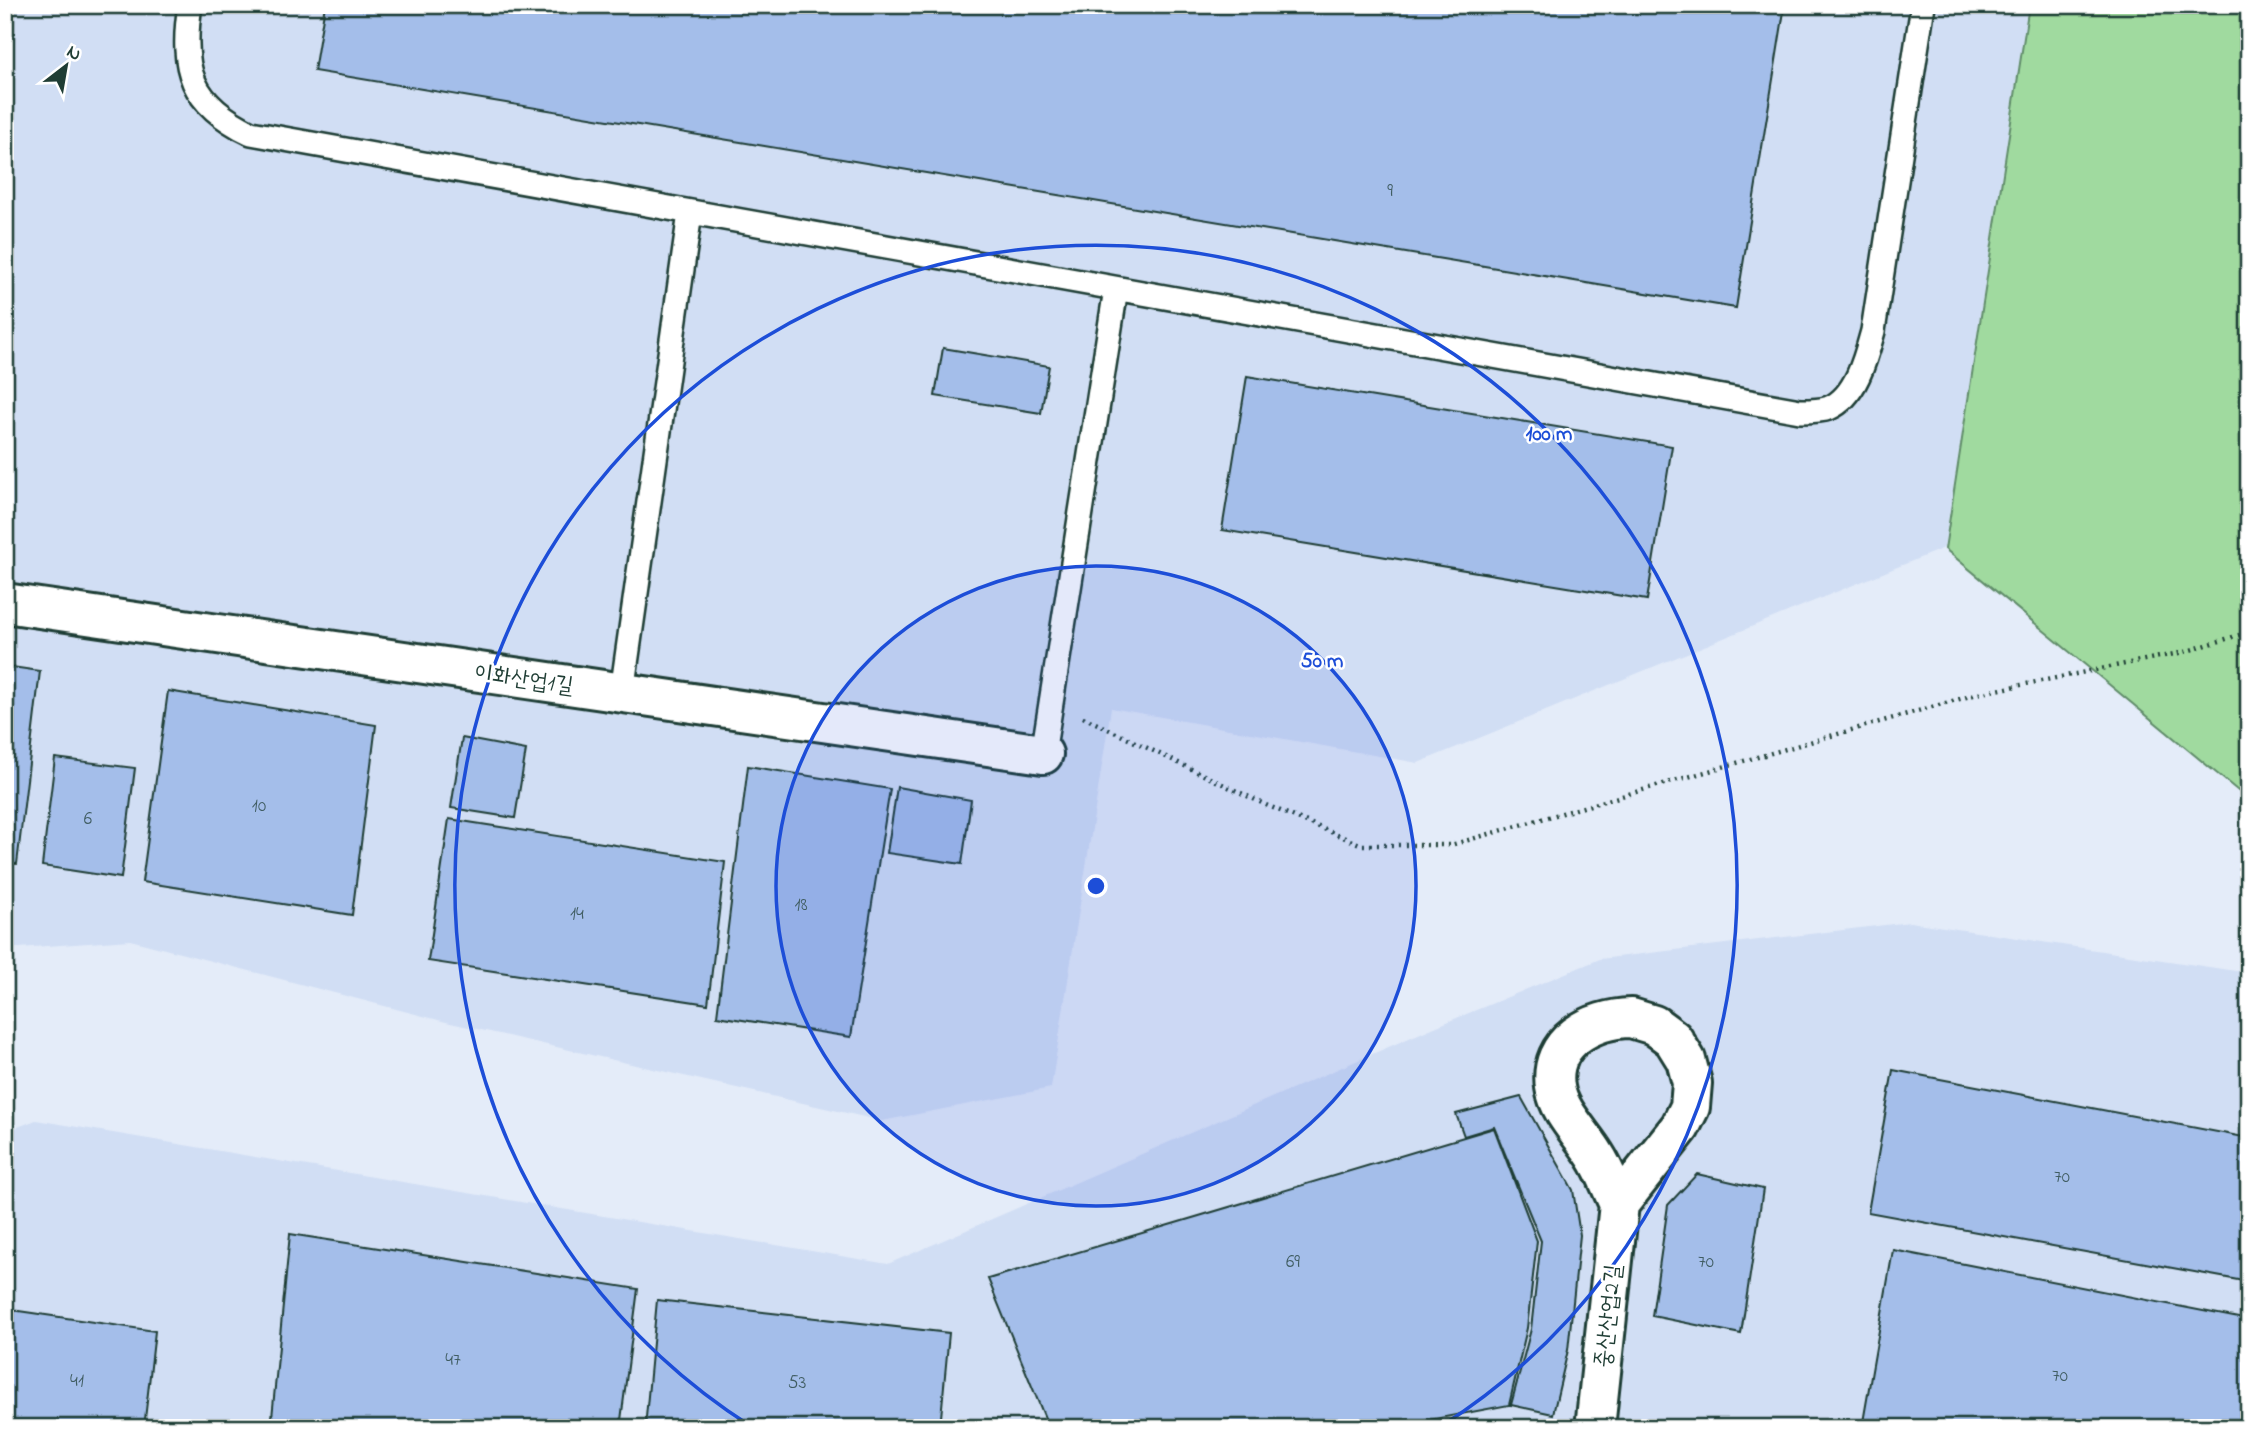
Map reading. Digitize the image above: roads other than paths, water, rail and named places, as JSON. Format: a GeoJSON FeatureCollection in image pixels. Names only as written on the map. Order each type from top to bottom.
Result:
{"type":"FeatureCollection","features":[{"type":"Feature","properties":{"kind":"street","name":"이화산업1길"},"geometry":{"type":"LineString","coordinates":[[5,603],[1043,754]]}},
{"type":"Feature","properties":{"kind":"street"},"geometry":{"type":"LineString","coordinates":[[1631,1018],[1654,1025],[1673,1040],[1686,1060],[1692,1083],[1690,1107],[1680,1127],[1619,1204],[1597,1158],[1564,1109],[1555,1088],[1555,1064],[1567,1043],[1584,1027],[1607,1019],[1631,1018]]}},
{"type":"Feature","properties":{"kind":"street","name":"중산산업2길"},"geometry":{"type":"LineString","coordinates":[[1595,1428],[1619,1204]]}},
{"type":"Feature","properties":{"kind":"lane"},"geometry":{"type":"LineString","coordinates":[[190,5],[186,50],[190,77],[204,102],[225,120],[251,133],[1800,411],[1829,408],[1850,389],[1866,359],[1873,331],[1923,5]]}},
{"type":"Feature","properties":{"kind":"lane"},"geometry":{"type":"LineString","coordinates":[[622,692],[690,213]]}},
{"type":"Feature","properties":{"kind":"lane"},"geometry":{"type":"LineString","coordinates":[[1043,754],[1116,289]]}}]}
